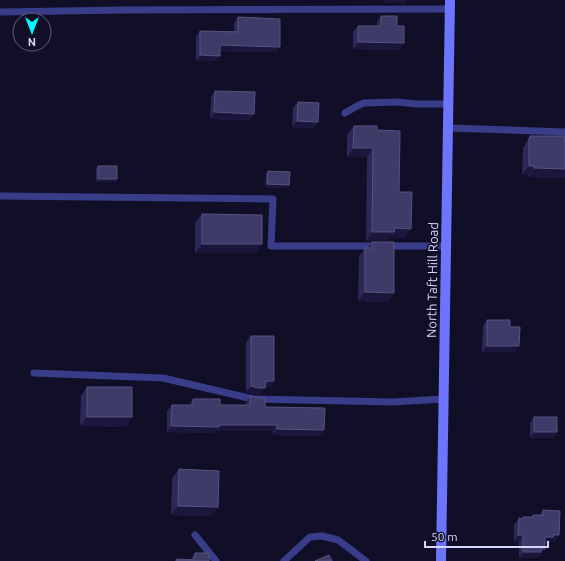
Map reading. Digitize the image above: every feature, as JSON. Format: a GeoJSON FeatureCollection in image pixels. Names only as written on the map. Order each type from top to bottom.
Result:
{"type":"FeatureCollection","features":[{"type":"Feature","properties":{"kind":"main road","name":"North Taft Hill Road"},"geometry":{"type":"LineString","coordinates":[[441,561],[450,4]]}},
{"type":"Feature","properties":{"kind":"lane"},"geometry":{"type":"LineString","coordinates":[[0,12],[450,4]]}},
{"type":"Feature","properties":{"kind":"lane"},"geometry":{"type":"LineString","coordinates":[[345,113],[364,103],[397,102],[417,104],[448,104]]}},
{"type":"Feature","properties":{"kind":"lane"},"geometry":{"type":"LineString","coordinates":[[448,128],[565,132]]}},
{"type":"Feature","properties":{"kind":"lane"},"geometry":{"type":"LineString","coordinates":[[0,196],[272,199],[271,246],[446,246]]}},
{"type":"Feature","properties":{"kind":"lane"},"geometry":{"type":"LineString","coordinates":[[34,373],[163,378],[253,399],[393,402],[444,399]]}},
{"type":"Feature","properties":{"kind":"lane"},"geometry":{"type":"LineString","coordinates":[[195,535],[216,561]]}},
{"type":"Feature","properties":{"kind":"lane"},"geometry":{"type":"LineString","coordinates":[[284,561],[310,537],[322,536],[338,540],[366,561]]}},
{"type":"Feature","properties":{"kind":"building"},"geometry":{"type":"Polygon","coordinates":[[[381,16],[397,16],[397,26],[404,26],[404,43],[358,42],[358,26],[381,26],[381,16]]]}},
{"type":"Feature","properties":{"kind":"building"},"geometry":{"type":"Polygon","coordinates":[[[238,17],[280,19],[280,47],[220,45],[220,56],[200,55],[200,31],[238,32],[238,17]]]}},
{"type":"Feature","properties":{"kind":"building"},"geometry":{"type":"Polygon","coordinates":[[[215,91],[255,92],[254,114],[214,112],[215,91]]]}},
{"type":"Feature","properties":{"kind":"building"},"geometry":{"type":"Polygon","coordinates":[[[298,102],[319,103],[318,122],[297,121],[298,102]]]}},
{"type":"Feature","properties":{"kind":"building"},"geometry":{"type":"Polygon","coordinates":[[[354,126],[377,126],[377,130],[400,131],[399,192],[412,192],[411,229],[395,228],[394,232],[372,232],[373,148],[353,148],[354,126]]]}},
{"type":"Feature","properties":{"kind":"building"},"geometry":{"type":"Polygon","coordinates":[[[530,136],[565,136],[565,169],[534,168],[534,166],[529,166],[530,136]]]}},
{"type":"Feature","properties":{"kind":"building"},"geometry":{"type":"Polygon","coordinates":[[[98,166],[117,166],[117,179],[98,179],[98,166]]]}},
{"type":"Feature","properties":{"kind":"building"},"geometry":{"type":"Polygon","coordinates":[[[268,171],[290,172],[289,185],[267,184],[268,171]]]}},
{"type":"Feature","properties":{"kind":"building"},"geometry":{"type":"Polygon","coordinates":[[[202,214],[262,215],[262,244],[202,244],[202,214]]]}},
{"type":"Feature","properties":{"kind":"building"},"geometry":{"type":"Polygon","coordinates":[[[372,242],[394,242],[394,293],[365,292],[365,248],[372,248],[372,242]]]}},
{"type":"Feature","properties":{"kind":"building"},"geometry":{"type":"Polygon","coordinates":[[[487,320],[510,320],[510,327],[520,327],[519,346],[487,346],[487,320]]]}},
{"type":"Feature","properties":{"kind":"building"},"geometry":{"type":"Polygon","coordinates":[[[251,336],[274,336],[274,381],[266,381],[265,388],[251,386],[251,336]]]}},
{"type":"Feature","properties":{"kind":"building"},"geometry":{"type":"Polygon","coordinates":[[[87,387],[132,387],[132,417],[87,417],[87,387]]]}},
{"type":"Feature","properties":{"kind":"building"},"geometry":{"type":"Polygon","coordinates":[[[250,396],[265,398],[265,407],[325,408],[324,430],[277,429],[277,425],[219,425],[219,427],[171,426],[172,405],[193,405],[193,399],[220,399],[220,405],[250,405],[250,396]]]}},
{"type":"Feature","properties":{"kind":"building"},"geometry":{"type":"Polygon","coordinates":[[[534,417],[557,417],[557,432],[534,432],[534,417]]]}},
{"type":"Feature","properties":{"kind":"building"},"geometry":{"type":"Polygon","coordinates":[[[179,469],[219,471],[218,507],[178,506],[179,469]]]}},
{"type":"Feature","properties":{"kind":"building"},"geometry":{"type":"Polygon","coordinates":[[[543,510],[560,511],[559,535],[545,537],[545,549],[541,549],[541,552],[523,552],[523,535],[518,535],[519,518],[523,519],[523,517],[533,517],[533,515],[543,515],[543,510]]]}},
{"type":"Feature","properties":{"kind":"building"},"geometry":{"type":"Polygon","coordinates":[[[195,553],[209,553],[209,561],[176,561],[177,559],[194,560],[195,553]]]}},
{"type":"Feature","properties":{"kind":"building"},"geometry":{"type":"Polygon","coordinates":[[[329,555],[332,561],[315,561],[329,555]]]}}]}
